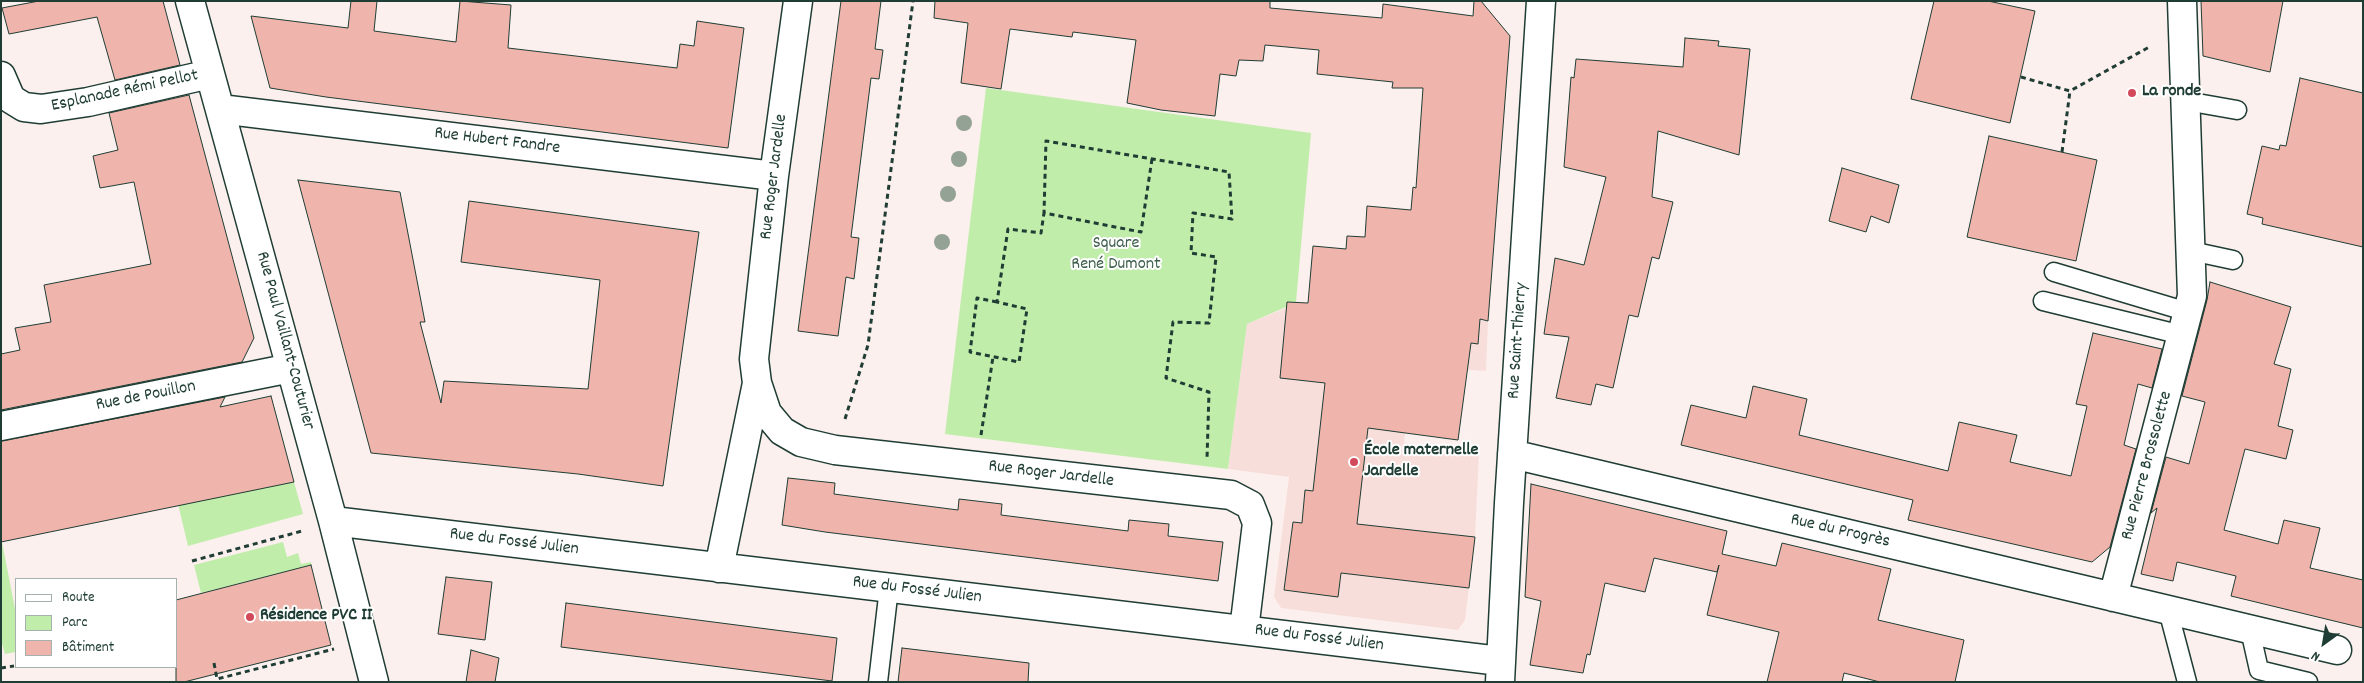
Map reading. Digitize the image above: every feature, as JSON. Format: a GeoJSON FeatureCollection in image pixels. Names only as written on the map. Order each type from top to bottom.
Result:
{"type":"FeatureCollection","features":[{"type":"Feature","properties":{"kind":"street","name":"Rue Paul Vaillant-Couturier"},"geometry":{"type":"LineString","coordinates":[[190,1],[333,521],[374,682]]}},
{"type":"Feature","properties":{"kind":"street","name":"Rue Roger Jardelle"},"geometry":{"type":"LineString","coordinates":[[798,1],[774,176],[754,359],[757,383],[768,413],[782,431],[801,442],[842,451],[1230,495],[1250,505],[1257,523],[1244,630]]}},
{"type":"Feature","properties":{"kind":"street","name":"Rue Pierre Brossolette"},"geometry":{"type":"LineString","coordinates":[[2114,597],[2192,296],[2182,1]]}},
{"type":"Feature","properties":{"kind":"street","name":"Rue Saint-Thierry"},"geometry":{"type":"LineString","coordinates":[[1500,671],[1538,2]]}},
{"type":"Feature","properties":{"kind":"street","name":"Esplanade Rémi Pellot"},"geometry":{"type":"LineString","coordinates":[[5,93],[24,108],[41,109],[88,102],[210,74]]}},
{"type":"Feature","properties":{"kind":"street","name":"Rue Hubert Fandre"},"geometry":{"type":"LineString","coordinates":[[220,109],[774,176]]}},
{"type":"Feature","properties":{"kind":"street","name":"Rue de Pouillon"},"geometry":{"type":"LineString","coordinates":[[1,426],[291,368]]}},
{"type":"Feature","properties":{"kind":"street","name":"Rue Roger Jardelle"},"geometry":{"type":"LineString","coordinates":[[719,568],[757,383]]}},
{"type":"Feature","properties":{"kind":"street","name":"Rue du Progrès"},"geometry":{"type":"LineString","coordinates":[[1512,454],[2337,650]]}},
{"type":"Feature","properties":{"kind":"street","name":"Rue du Fossé Julien"},"geometry":{"type":"LineString","coordinates":[[333,521],[1244,630],[1500,671]]}},
{"type":"Feature","properties":{"kind":"lane"},"geometry":{"type":"LineString","coordinates":[[2186,101],[2237,110]]}},
{"type":"Feature","properties":{"kind":"lane"},"geometry":{"type":"LineString","coordinates":[[2191,251],[2233,260]]}},
{"type":"Feature","properties":{"kind":"lane"},"geometry":{"type":"LineString","coordinates":[[2054,272],[2185,323]]}},
{"type":"Feature","properties":{"kind":"lane"},"geometry":{"type":"LineString","coordinates":[[2043,301],[2185,323]]}},
{"type":"Feature","properties":{"kind":"lane"},"geometry":{"type":"LineString","coordinates":[[878,682],[889,588]]}},
{"type":"Feature","properties":{"kind":"lane"},"geometry":{"type":"LineString","coordinates":[[2168,610],[2187,682]]}},
{"type":"Feature","properties":{"kind":"lane"},"geometry":{"type":"LineString","coordinates":[[2250,630],[2259,670],[2308,682]]}},
{"type":"Feature","properties":{"kind":"path"},"geometry":{"type":"LineString","coordinates":[[842,451],[845,419],[868,345],[913,1]]}},
{"type":"Feature","properties":{"kind":"path"},"geometry":{"type":"LineString","coordinates":[[2021,77],[2070,91],[2158,42],[2184,43]]}},
{"type":"Feature","properties":{"kind":"path"},"geometry":{"type":"LineString","coordinates":[[2062,152],[2070,91]]}},
{"type":"Feature","properties":{"kind":"path"},"geometry":{"type":"LineString","coordinates":[[997,302],[1008,229],[1040,233],[1044,213],[1046,141],[1228,172],[1232,219],[1193,213],[1191,253],[1216,256],[1209,323],[1173,322],[1166,378],[1210,392],[1207,492]]}},
{"type":"Feature","properties":{"kind":"path"},"geometry":{"type":"LineString","coordinates":[[1044,213],[1141,232],[1152,159]]}},
{"type":"Feature","properties":{"kind":"path"},"geometry":{"type":"LineString","coordinates":[[977,298],[997,302],[1028,310],[1019,362],[970,352],[977,298]]}},
{"type":"Feature","properties":{"kind":"path"},"geometry":{"type":"LineString","coordinates":[[979,466],[980,438],[993,357]]}},
{"type":"Feature","properties":{"kind":"path"},"geometry":{"type":"LineString","coordinates":[[192,561],[308,530]]}},
{"type":"Feature","properties":{"kind":"path"},"geometry":{"type":"LineString","coordinates":[[214,663],[217,679],[364,642]]}},
{"type":"Feature","properties":{"kind":"path"},"geometry":{"type":"LineString","coordinates":[[1,668],[14,666]]}},
{"type":"Feature","properties":{"kind":"shaded area","name":"École maternelle Jardelle"},"geometry":{"type":"Polygon","coordinates":[[[1287,302],[1488,321],[1486,371],[1412,366],[1404,443],[1479,454],[1475,537],[1465,620],[1458,630],[1281,608],[1274,597],[1289,477],[1228,469],[1247,324],[1286,308],[1287,302]]]}},
{"type":"Feature","properties":{"kind":"green space","name":"Square René Dumont"},"geometry":{"type":"Polygon","coordinates":[[[986,88],[1311,133],[1296,302],[1287,302],[1286,307],[1247,324],[1228,469],[945,434],[986,88]]]}},
{"type":"Feature","properties":{"kind":"green space"},"geometry":{"type":"Polygon","coordinates":[[[294,482],[303,514],[188,546],[178,504],[294,482]]]}},
{"type":"Feature","properties":{"kind":"green space"},"geometry":{"type":"Polygon","coordinates":[[[2,542],[15,609],[15,652],[5,654],[1,640],[2,542]]]}},
{"type":"Feature","properties":{"kind":"green space"},"geometry":{"type":"Polygon","coordinates":[[[283,542],[287,557],[298,553],[301,564],[311,562],[311,565],[201,593],[194,565],[283,542]]]}},
{"type":"Feature","properties":{"kind":"building"},"geometry":{"type":"Polygon","coordinates":[[[39,1],[163,1],[180,65],[115,80],[97,17],[9,34],[2,8],[39,1]]]}},
{"type":"Feature","properties":{"kind":"building"},"geometry":{"type":"Polygon","coordinates":[[[351,1],[377,1],[374,31],[456,42],[460,1],[511,5],[508,48],[677,68],[680,44],[694,46],[697,21],[744,28],[728,148],[326,97],[270,88],[251,16],[348,28],[351,1]]]}},
{"type":"Feature","properties":{"kind":"building"},"geometry":{"type":"Polygon","coordinates":[[[841,1],[881,1],[875,49],[883,50],[879,79],[871,78],[851,237],[859,238],[854,279],[846,277],[838,336],[798,331],[841,1]]]}},
{"type":"Feature","properties":{"kind":"building"},"geometry":{"type":"Polygon","coordinates":[[[935,1],[1270,1],[1270,8],[1382,18],[1383,4],[1473,16],[1474,1],[1481,1],[1510,36],[1488,321],[1480,319],[1478,344],[1471,343],[1458,440],[1368,428],[1357,524],[1475,537],[1469,588],[1341,573],[1338,597],[1284,590],[1293,522],[1302,523],[1305,490],[1313,491],[1325,383],[1280,378],[1287,302],[1308,303],[1313,246],[1346,249],[1347,236],[1365,237],[1367,206],[1411,210],[1413,187],[1416,188],[1423,88],[1392,88],[1393,82],[1317,74],[1319,50],[1265,45],[1263,61],[1239,60],[1236,76],[1220,74],[1215,116],[1161,110],[1127,103],[1136,40],[1073,32],[1072,37],[1010,29],[1001,89],[961,83],[968,23],[934,18],[935,1]]]}},
{"type":"Feature","properties":{"kind":"building"},"geometry":{"type":"Polygon","coordinates":[[[1934,1],[1988,1],[2035,11],[2010,123],[1911,99],[1934,1]]]}},
{"type":"Feature","properties":{"kind":"building"},"geometry":{"type":"Polygon","coordinates":[[[2201,1],[2283,1],[2270,72],[2203,56],[2201,1]]]}},
{"type":"Feature","properties":{"kind":"building"},"geometry":{"type":"Polygon","coordinates":[[[1685,38],[1719,41],[1718,46],[1750,49],[1739,155],[1658,131],[1652,197],[1673,202],[1659,259],[1652,257],[1638,317],[1629,315],[1613,388],[1596,384],[1591,405],[1556,398],[1569,337],[1544,334],[1555,258],[1584,265],[1606,177],[1564,167],[1571,77],[1574,78],[1576,59],[1683,67],[1685,38]]]}},
{"type":"Feature","properties":{"kind":"building"},"geometry":{"type":"Polygon","coordinates":[[[2300,78],[2363,93],[2363,247],[2262,224],[2263,218],[2247,214],[2262,146],[2279,150],[2280,145],[2286,146],[2300,78]]]}},
{"type":"Feature","properties":{"kind":"building"},"geometry":{"type":"Polygon","coordinates":[[[189,95],[254,338],[242,362],[1,410],[1,354],[20,350],[15,328],[51,322],[44,285],[151,264],[134,182],[100,188],[93,156],[118,150],[109,113],[189,95]]]}},
{"type":"Feature","properties":{"kind":"building"},"geometry":{"type":"Polygon","coordinates":[[[1989,136],[2097,160],[2076,261],[1967,237],[1989,136]]]}},
{"type":"Feature","properties":{"kind":"building"},"geometry":{"type":"Polygon","coordinates":[[[1842,168],[1899,185],[1889,223],[1871,216],[1866,232],[1829,221],[1842,168]]]}},
{"type":"Feature","properties":{"kind":"building"},"geometry":{"type":"Polygon","coordinates":[[[298,180],[400,192],[425,322],[420,322],[441,403],[444,381],[588,389],[600,280],[461,262],[469,201],[699,232],[663,486],[578,474],[371,453],[298,180]]]}},
{"type":"Feature","properties":{"kind":"building"},"geometry":{"type":"Polygon","coordinates":[[[2210,282],[2291,307],[2274,364],[2291,369],[2278,426],[2293,430],[2286,459],[2245,449],[2224,530],[2278,544],[2284,520],[2320,528],[2310,568],[2363,580],[2363,628],[2231,596],[2236,576],[2177,562],[2173,581],[2141,574],[2157,508],[2151,513],[2166,457],[2189,464],[2205,402],[2182,396],[2210,282]]]}},
{"type":"Feature","properties":{"kind":"building"},"geometry":{"type":"Polygon","coordinates":[[[2093,333],[2162,349],[2152,388],[2138,384],[2124,445],[2136,449],[2110,547],[2092,562],[1908,520],[1913,500],[1681,445],[1691,405],[1746,418],[1753,386],[1807,399],[1799,435],[1948,471],[1959,422],[2017,435],[2010,462],[2071,476],[2087,406],[2076,404],[2093,333]]]}},
{"type":"Feature","properties":{"kind":"building"},"geometry":{"type":"Polygon","coordinates":[[[271,396],[294,482],[1,542],[1,441],[225,397],[220,407],[271,396]]]}},
{"type":"Feature","properties":{"kind":"building"},"geometry":{"type":"Polygon","coordinates":[[[788,478],[835,483],[834,494],[958,510],[959,499],[1002,504],[1001,515],[1128,531],[1129,520],[1169,524],[1168,536],[1223,542],[1218,581],[782,525],[788,478]]]}},
{"type":"Feature","properties":{"kind":"building"},"geometry":{"type":"Polygon","coordinates":[[[1531,484],[1727,531],[1722,554],[1776,566],[1782,543],[1891,569],[1878,620],[1964,640],[1955,682],[1880,682],[1844,673],[1842,682],[1767,682],[1779,632],[1707,615],[1719,565],[1717,572],[1654,558],[1645,592],[1605,583],[1590,655],[1587,654],[1583,673],[1530,665],[1541,601],[1525,597],[1531,484]]]}},
{"type":"Feature","properties":{"kind":"building","name":"Résidence PVC II"},"geometry":{"type":"Polygon","coordinates":[[[311,565],[331,645],[184,682],[176,682],[176,668],[178,668],[178,599],[311,565]]]}},
{"type":"Feature","properties":{"kind":"building"},"geometry":{"type":"Polygon","coordinates":[[[446,577],[492,582],[485,640],[438,634],[446,577]]]}},
{"type":"Feature","properties":{"kind":"building"},"geometry":{"type":"Polygon","coordinates":[[[566,603],[837,638],[832,681],[561,647],[566,603]]]}},
{"type":"Feature","properties":{"kind":"building"},"geometry":{"type":"Polygon","coordinates":[[[902,648],[1029,663],[1028,682],[898,682],[902,648]]]}},
{"type":"Feature","properties":{"kind":"building"},"geometry":{"type":"Polygon","coordinates":[[[471,650],[499,658],[495,682],[466,682],[471,650]]]}},
{"type":"Feature","properties":{"kind":"place","name":"La ronde"},"geometry":{"type":"Point","coordinates":[2132,93]}},
{"type":"Feature","properties":{"kind":"place","name":"École maternelle Jardelle"},"geometry":{"type":"Point","coordinates":[1354,462]}},
{"type":"Feature","properties":{"kind":"place","name":"Résidence PVC II"},"geometry":{"type":"Point","coordinates":[250,617]}}]}
